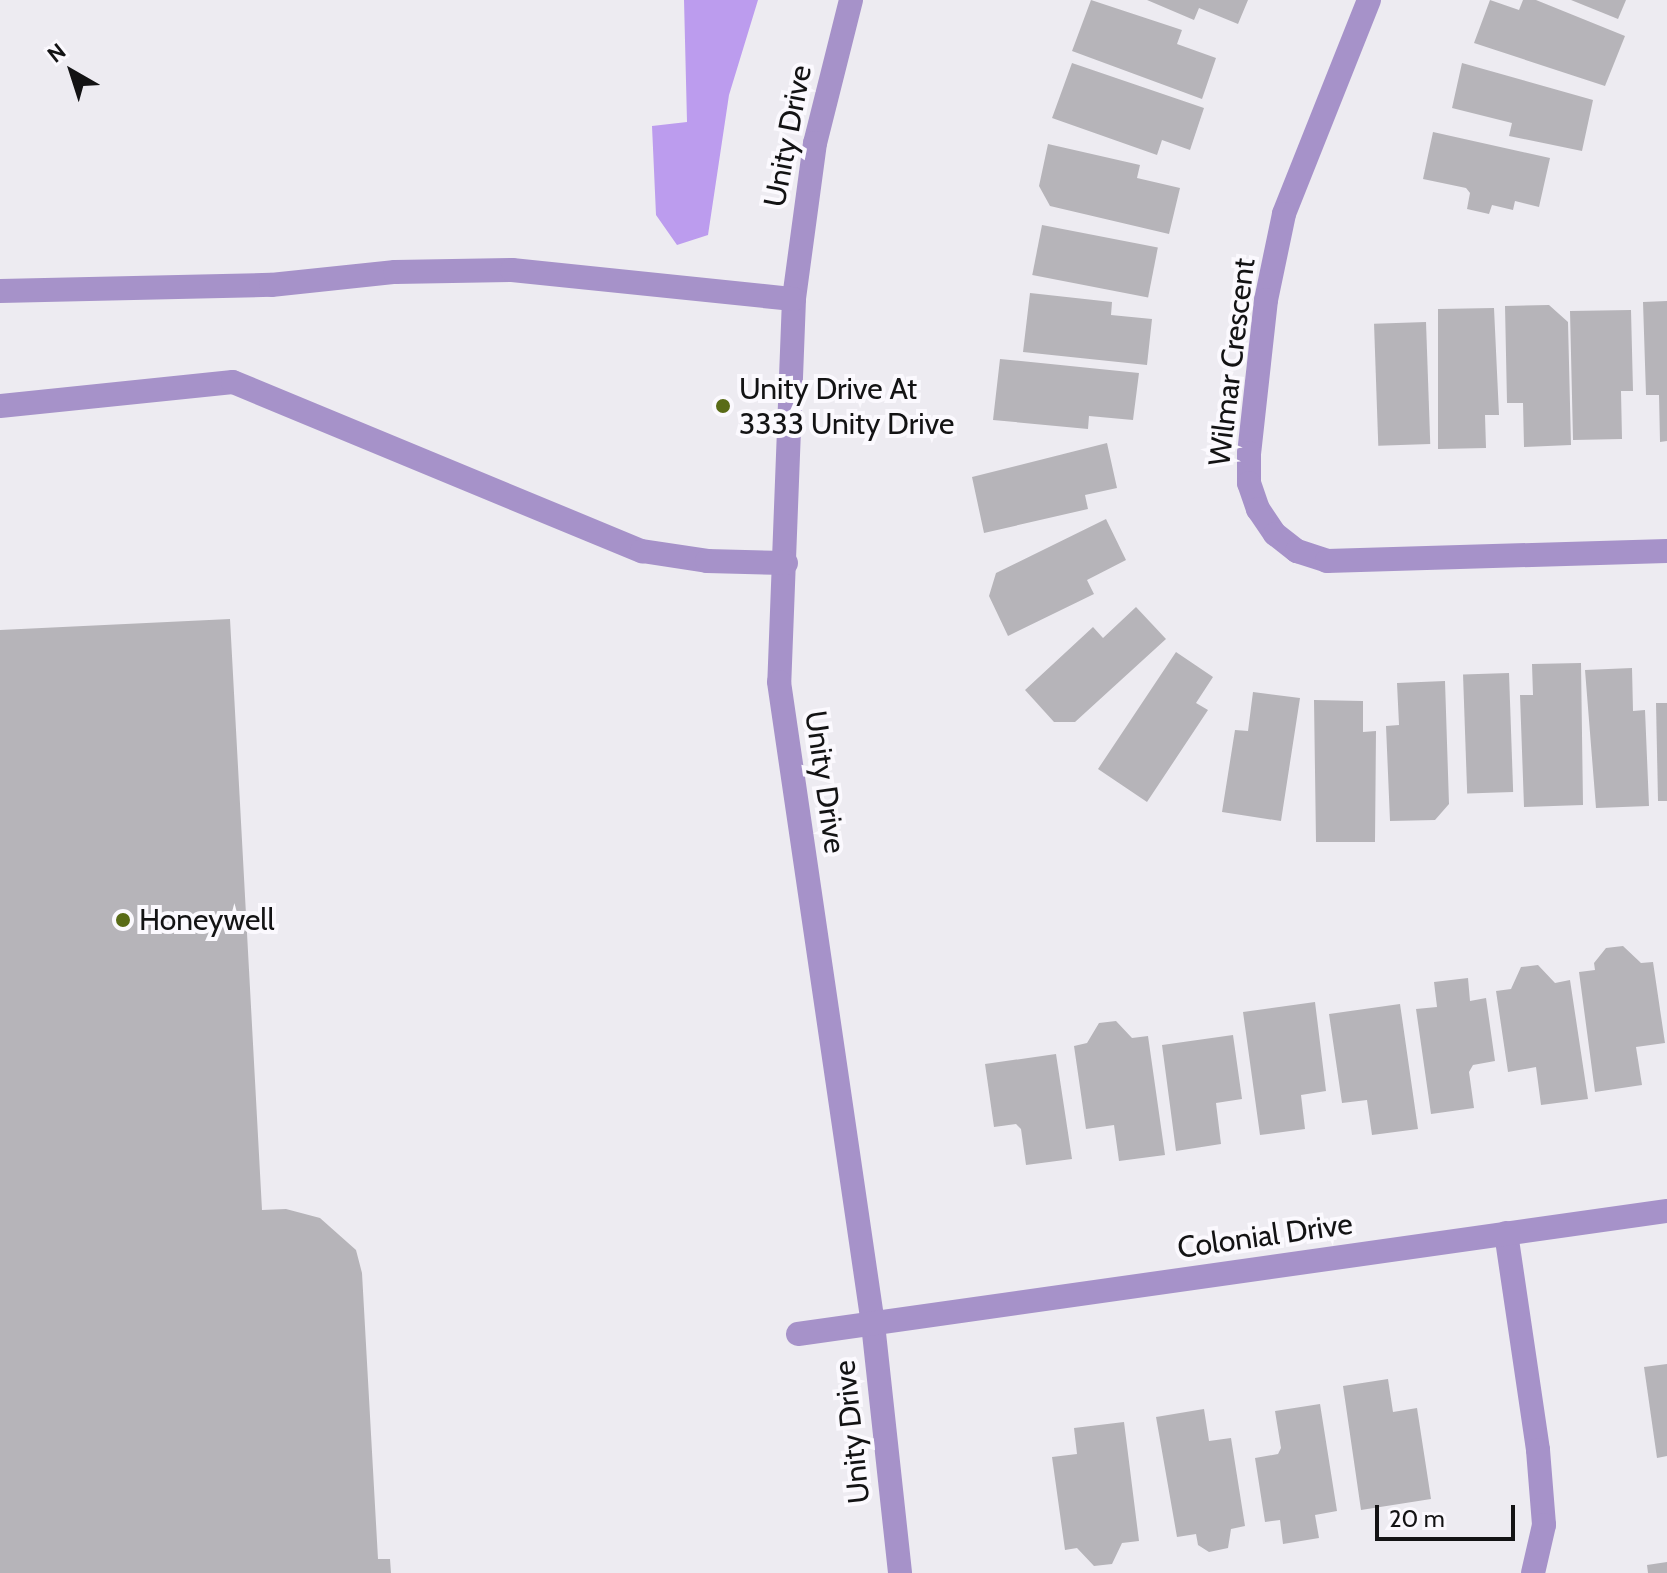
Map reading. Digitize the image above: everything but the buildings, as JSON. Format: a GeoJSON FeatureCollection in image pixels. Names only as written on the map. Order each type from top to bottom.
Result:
{"type":"FeatureCollection","features":[{"type":"Feature","properties":{"kind":"street","name":"Unity Drive"},"geometry":{"type":"LineString","coordinates":[[851,0],[815,143],[794,299],[779,682],[873,1324],[900,1573]]}},
{"type":"Feature","properties":{"kind":"street","name":"Wilmar Crescent"},"geometry":{"type":"LineString","coordinates":[[1369,0],[1284,214],[1266,300],[1249,453],[1249,483],[1258,509],[1275,534],[1297,551],[1327,561],[1667,551]]}},
{"type":"Feature","properties":{"kind":"street"},"geometry":{"type":"LineString","coordinates":[[0,291],[271,285],[395,272],[512,270],[794,299]]}},
{"type":"Feature","properties":{"kind":"street"},"geometry":{"type":"LineString","coordinates":[[0,406],[233,382],[642,551],[707,561],[786,563]]}},
{"type":"Feature","properties":{"kind":"street","name":"Colonial Drive"},"geometry":{"type":"LineString","coordinates":[[798,1334],[1667,1211]]}},
{"type":"Feature","properties":{"kind":"street"},"geometry":{"type":"LineString","coordinates":[[1506,1233],[1538,1450],[1544,1525],[1533,1573]]}},
{"type":"Feature","properties":{"kind":"shaded area"},"geometry":{"type":"Polygon","coordinates":[[[684,0],[758,0],[729,95],[708,235],[677,245],[656,215],[652,126],[687,122],[684,0]]]}},
{"type":"Feature","properties":{"kind":"place","name":"Unity Drive At 3333 Unity Drive"},"geometry":{"type":"Point","coordinates":[723,406]}},
{"type":"Feature","properties":{"kind":"place","name":"Honeywell"},"geometry":{"type":"Point","coordinates":[123,920]}}]}
